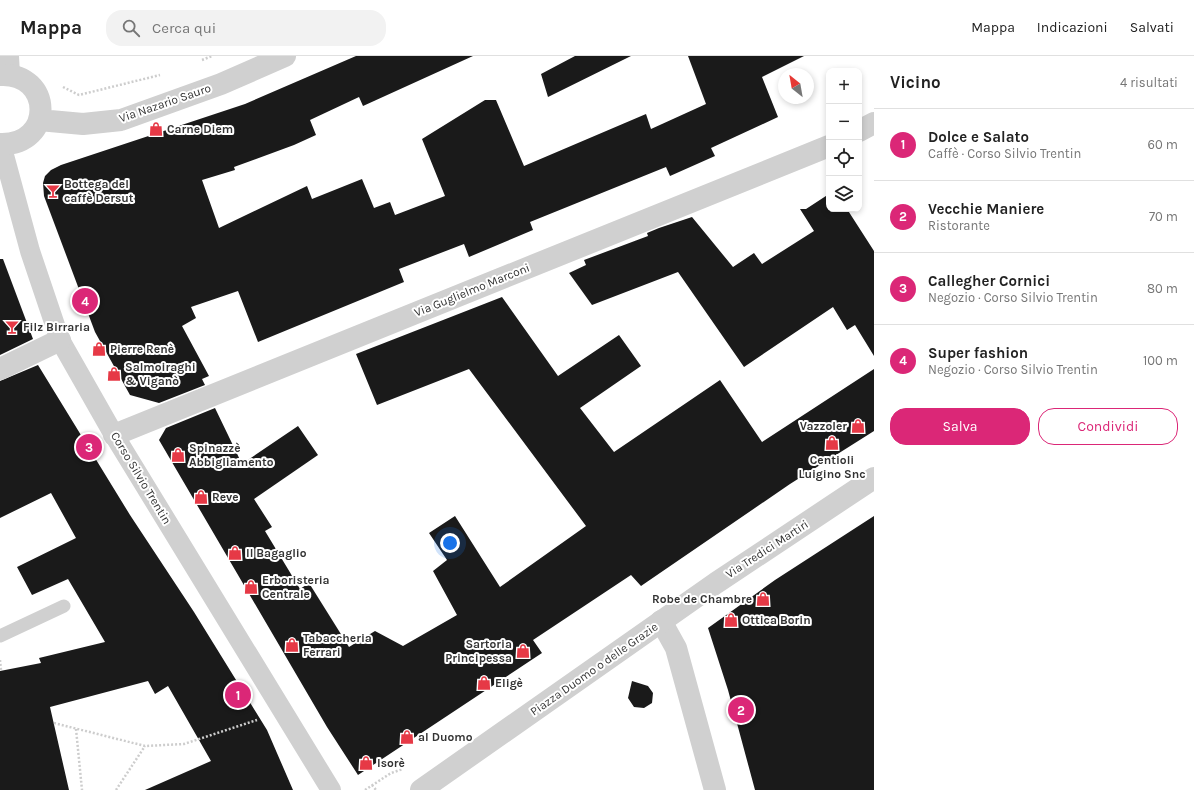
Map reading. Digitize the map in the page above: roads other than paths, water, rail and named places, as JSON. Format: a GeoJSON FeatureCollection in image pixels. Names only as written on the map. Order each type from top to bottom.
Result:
{"type":"FeatureCollection","features":[{"type":"Feature","properties":{"kind":"street","name":"Via Nazario Sauro"},"geometry":{"type":"LineString","coordinates":[[39,120],[83,124],[121,120],[221,84],[285,56]]}},
{"type":"Feature","properties":{"kind":"street"},"geometry":{"type":"LineString","coordinates":[[0,144],[17,143],[26,138],[35,128],[39,120],[40,105],[35,90],[26,81],[6,69]]}},
{"type":"Feature","properties":{"kind":"street"},"geometry":{"type":"LineString","coordinates":[[862,129],[874,123]]}},
{"type":"Feature","properties":{"kind":"street","name":"Corso Silvio Trentin"},"geometry":{"type":"LineString","coordinates":[[0,144],[30,251],[60,340],[114,435],[331,790]]}},
{"type":"Feature","properties":{"kind":"street","name":"Via Guglielmo Marconi"},"geometry":{"type":"LineString","coordinates":[[114,435],[826,147]]}},
{"type":"Feature","properties":{"kind":"street"},"geometry":{"type":"LineString","coordinates":[[0,369],[60,340]]}},
{"type":"Feature","properties":{"kind":"street","name":"Via Tredici Martiri"},"geometry":{"type":"LineString","coordinates":[[661,622],[874,478]]}},
{"type":"Feature","properties":{"kind":"street","name":"Piazza Duomo o delle Grazie"},"geometry":{"type":"LineString","coordinates":[[421,790],[661,622],[676,648],[715,790]]}},
{"type":"Feature","properties":{"kind":"lane"},"geometry":{"type":"LineString","coordinates":[[0,636],[64,606]]}},
{"type":"Feature","properties":{"kind":"place","name":"Carne Diem"},"geometry":{"type":"Point","coordinates":[156,129]}},
{"type":"Feature","properties":{"kind":"place","name":"Bottega del caffè Dersut"},"geometry":{"type":"Point","coordinates":[53,191]}},
{"type":"Feature","properties":{"kind":"place","name":"Super fashion"},"geometry":{"type":"Point","coordinates":[85,301]}},
{"type":"Feature","properties":{"kind":"place","name":"Filz Birraria"},"geometry":{"type":"Point","coordinates":[12,327]}},
{"type":"Feature","properties":{"kind":"place","name":"Pierre Renè"},"geometry":{"type":"Point","coordinates":[99,349]}},
{"type":"Feature","properties":{"kind":"place","name":"Salmoiraghi & Viganò"},"geometry":{"type":"Point","coordinates":[114,374]}},
{"type":"Feature","properties":{"kind":"place","name":"Vazzoler"},"geometry":{"type":"Point","coordinates":[858,426]}},
{"type":"Feature","properties":{"kind":"place","name":"Centioli Luigino Snc"},"geometry":{"type":"Point","coordinates":[832,443]}},
{"type":"Feature","properties":{"kind":"place","name":"Callegher Cornici"},"geometry":{"type":"Point","coordinates":[89,447]}},
{"type":"Feature","properties":{"kind":"place","name":"Spinazzè Abbigliamento"},"geometry":{"type":"Point","coordinates":[178,455]}},
{"type":"Feature","properties":{"kind":"place","name":"Reve"},"geometry":{"type":"Point","coordinates":[201,497]}},
{"type":"Feature","properties":{"kind":"place","name":"Il Bagaglio"},"geometry":{"type":"Point","coordinates":[235,553]}},
{"type":"Feature","properties":{"kind":"place","name":"Erboristeria Centrale"},"geometry":{"type":"Point","coordinates":[251,587]}},
{"type":"Feature","properties":{"kind":"place","name":"Robe de Chambre"},"geometry":{"type":"Point","coordinates":[763,599]}},
{"type":"Feature","properties":{"kind":"place","name":"Ottica Borin"},"geometry":{"type":"Point","coordinates":[731,620]}},
{"type":"Feature","properties":{"kind":"place","name":"Tabaccheria Ferrari"},"geometry":{"type":"Point","coordinates":[292,645]}},
{"type":"Feature","properties":{"kind":"place","name":"Sartoria Principessa"},"geometry":{"type":"Point","coordinates":[523,651]}},
{"type":"Feature","properties":{"kind":"place","name":"Eligè"},"geometry":{"type":"Point","coordinates":[484,683]}},
{"type":"Feature","properties":{"kind":"place","name":"Dolce e Salato"},"geometry":{"type":"Point","coordinates":[238,695]}},
{"type":"Feature","properties":{"kind":"place","name":"Vecchie Maniere"},"geometry":{"type":"Point","coordinates":[741,710]}},
{"type":"Feature","properties":{"kind":"place","name":"al Duomo"},"geometry":{"type":"Point","coordinates":[407,737]}},
{"type":"Feature","properties":{"kind":"place","name":"Isorè"},"geometry":{"type":"Point","coordinates":[366,763]}}]}
